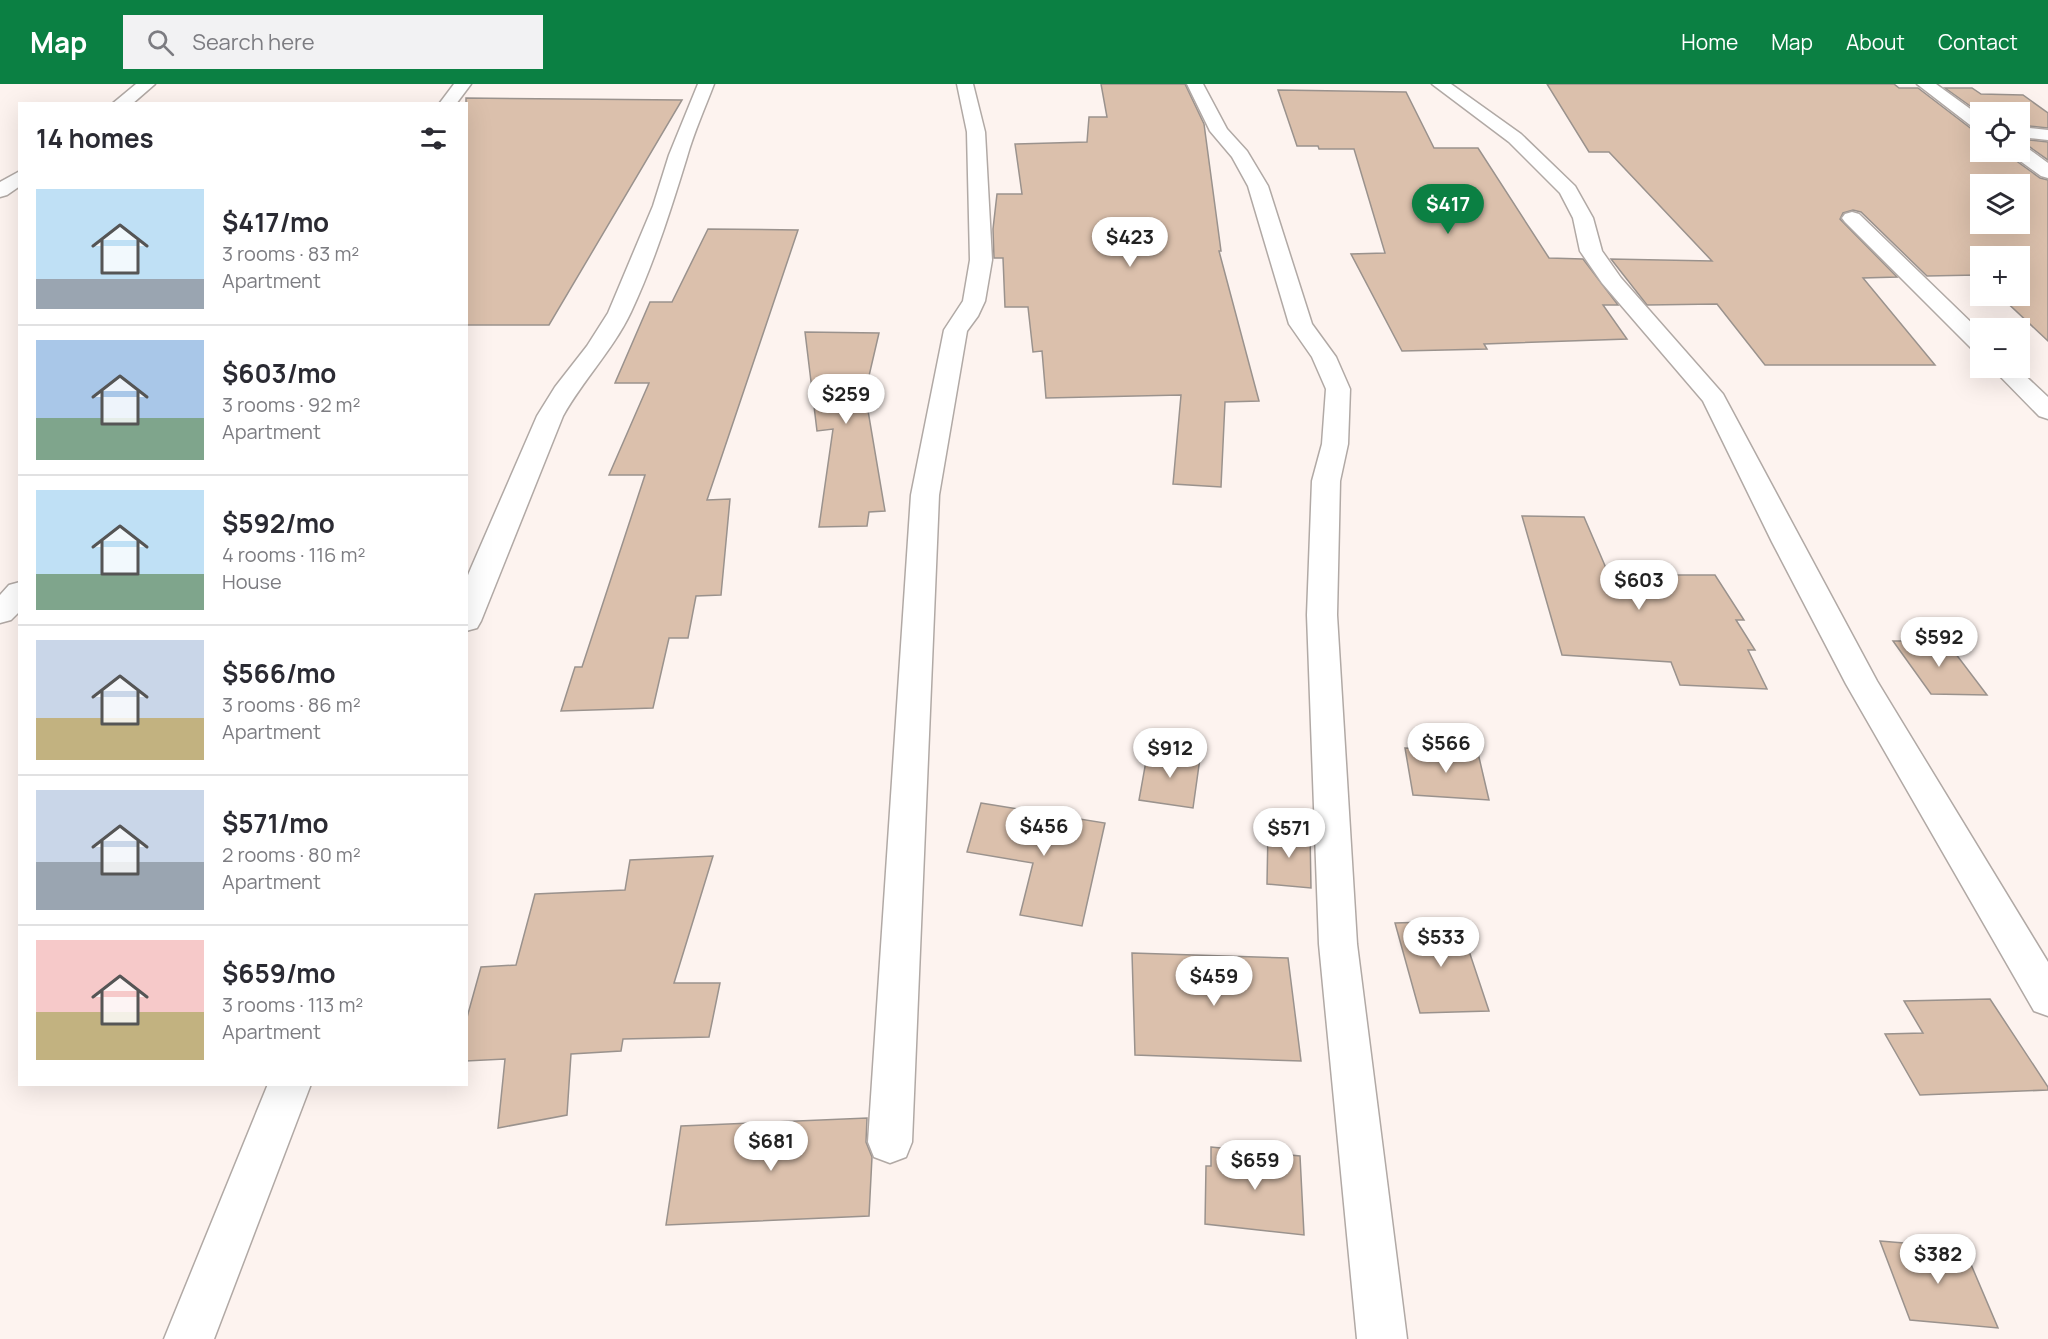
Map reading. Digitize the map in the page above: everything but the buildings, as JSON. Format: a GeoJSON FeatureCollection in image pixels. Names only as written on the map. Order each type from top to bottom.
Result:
{"type":"FeatureCollection","features":[{"type":"Feature","properties":{"kind":"street"},"geometry":{"type":"LineString","coordinates":[[123,102],[147,84]]}},
{"type":"Feature","properties":{"kind":"street"},"geometry":{"type":"LineString","coordinates":[[449,102],[463,84]]}},
{"type":"Feature","properties":{"kind":"street"},"geometry":{"type":"LineString","coordinates":[[468,616],[550,416],[567,387],[597,349],[619,313],[663,206],[678,155],[706,84]]}},
{"type":"Feature","properties":{"kind":"street"},"geometry":{"type":"LineString","coordinates":[[890,1142],[925,495],[956,330],[967,316],[974,301],[981,260],[976,132],[965,84]]}},
{"type":"Feature","properties":{"kind":"street"},"geometry":{"type":"LineString","coordinates":[[1195,84],[1219,131],[1240,155],[1258,186],[1301,324],[1324,357],[1338,389],[1335,444],[1326,481],[1323,626],[1338,944],[1382,1339]]}},
{"type":"Feature","properties":{"kind":"street"},"geometry":{"type":"LineString","coordinates":[[1440,84],[1515,138],[1568,190],[1582,218],[1591,251],[1607,275],[1714,399],[1786,542],[1862,684],[2048,998]]}},
{"type":"Feature","properties":{"kind":"street"},"geometry":{"type":"LineString","coordinates":[[1925,84],[1970,117]]}},
{"type":"Feature","properties":{"kind":"street"},"geometry":{"type":"LineString","coordinates":[[2030,133],[2048,135]]}},
{"type":"Feature","properties":{"kind":"street"},"geometry":{"type":"LineString","coordinates":[[2030,159],[2048,172]]}},
{"type":"Feature","properties":{"kind":"street"},"geometry":{"type":"LineString","coordinates":[[0,191],[18,178]]}},
{"type":"Feature","properties":{"kind":"street"},"geometry":{"type":"LineString","coordinates":[[1852,218],[1970,334]]}},
{"type":"Feature","properties":{"kind":"street"},"geometry":{"type":"LineString","coordinates":[[2014,378],[2048,411]]}},
{"type":"Feature","properties":{"kind":"street"},"geometry":{"type":"LineString","coordinates":[[0,613],[18,593]]}},
{"type":"Feature","properties":{"kind":"street"},"geometry":{"type":"LineString","coordinates":[[189,1339],[289,1086]]}}]}
